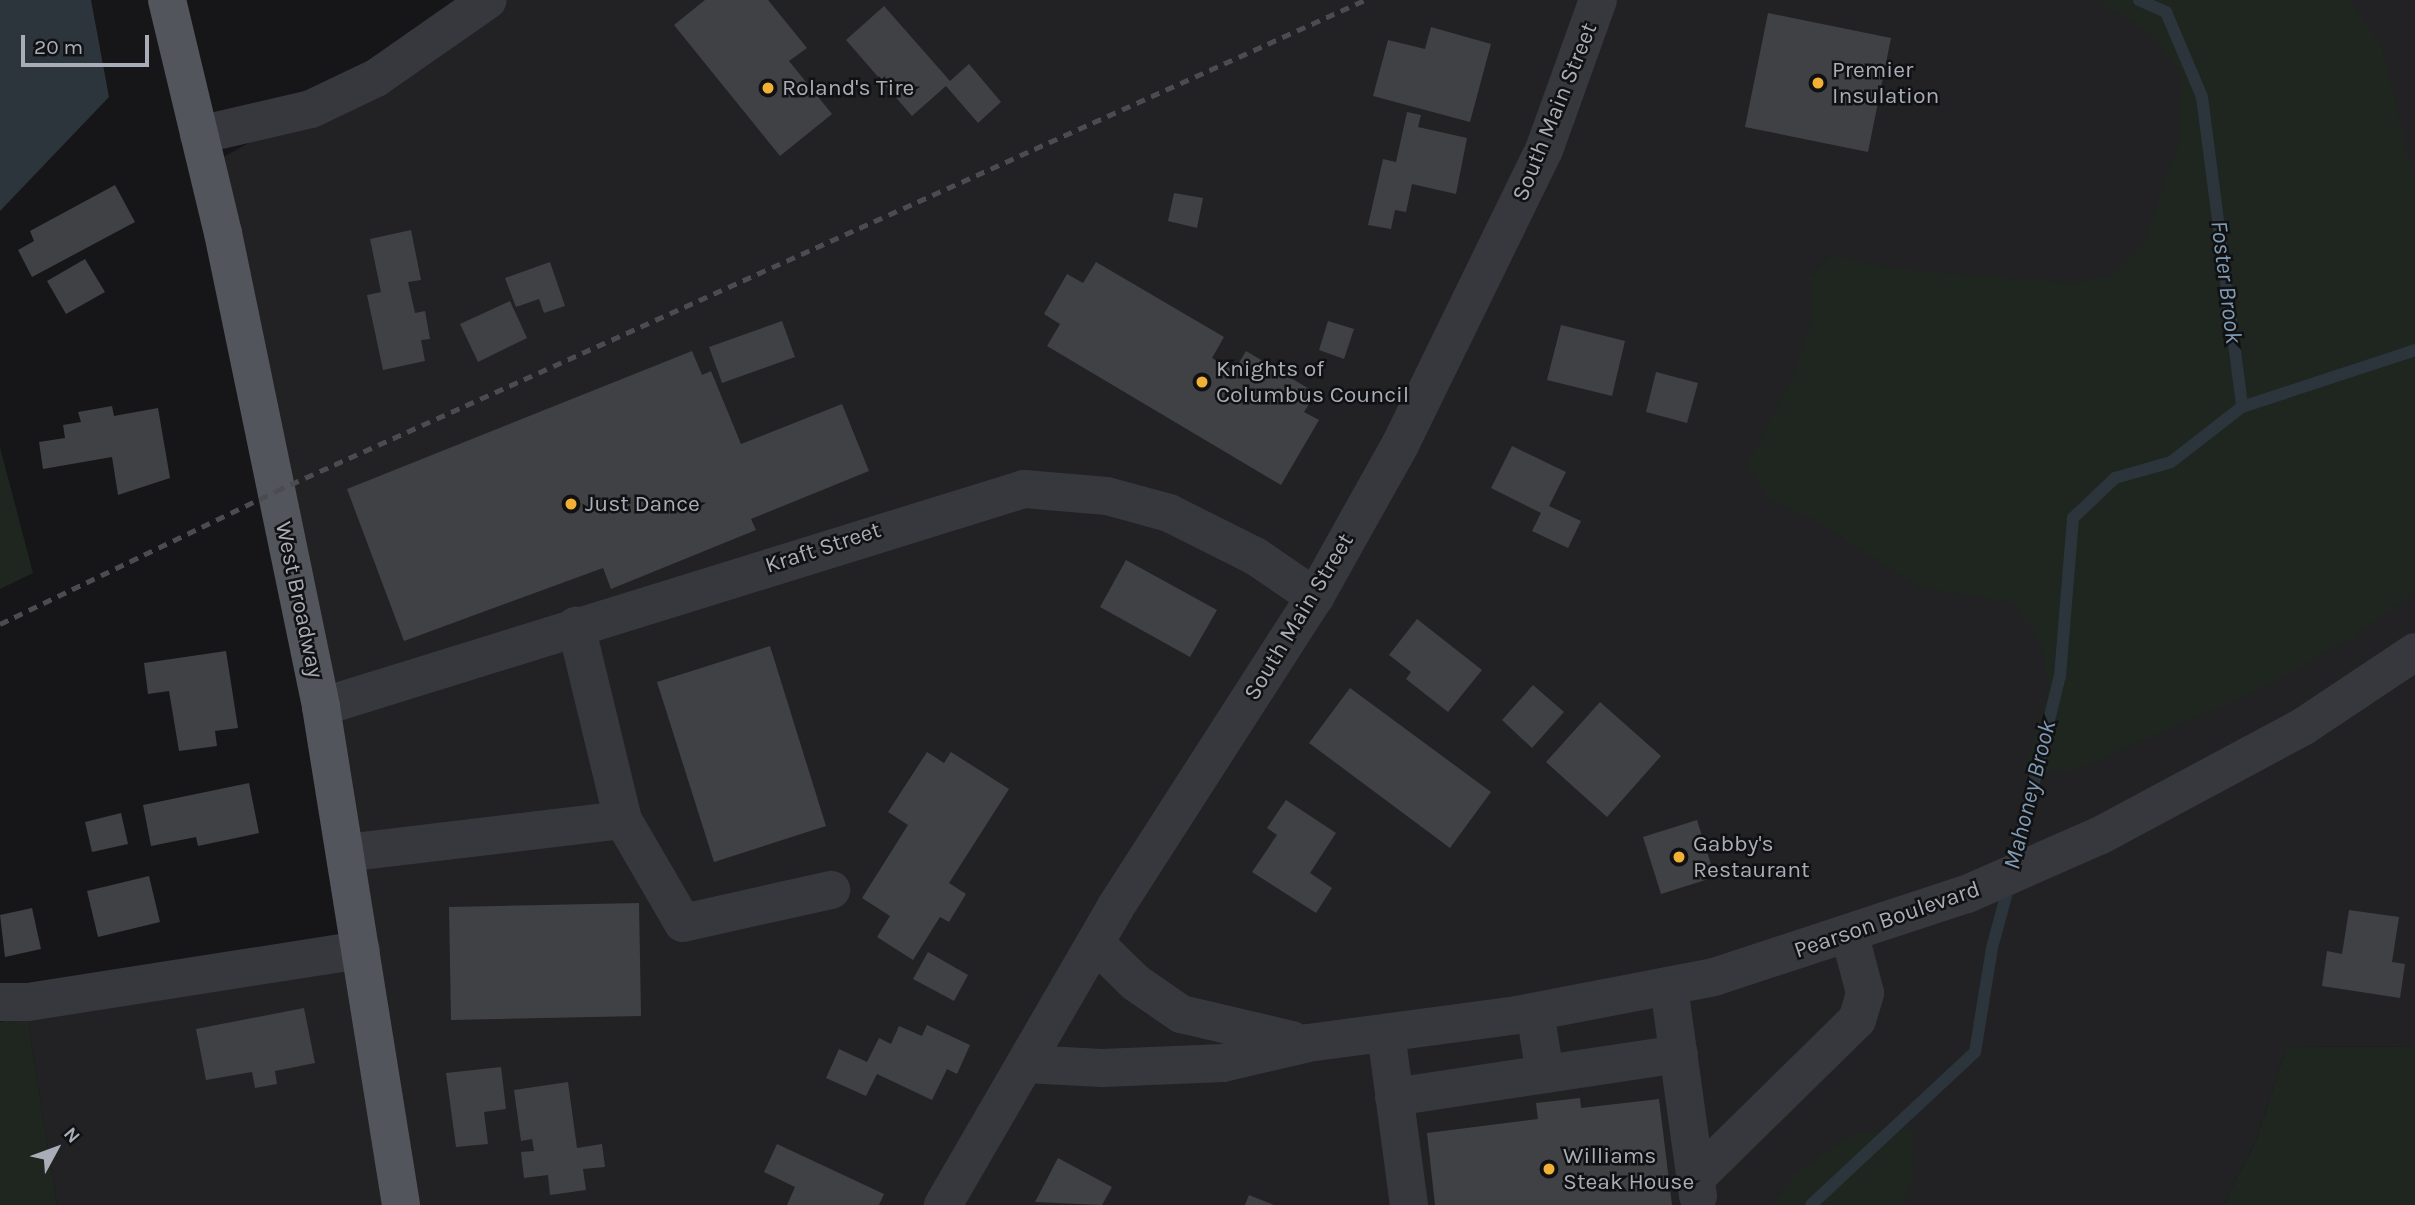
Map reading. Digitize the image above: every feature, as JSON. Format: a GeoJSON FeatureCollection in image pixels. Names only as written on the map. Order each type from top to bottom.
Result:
{"type":"FeatureCollection","features":[{"type":"Feature","properties":{"kind":"main road","name":"West Broadway"},"geometry":{"type":"LineString","coordinates":[[167,0],[199,135],[321,707],[401,1205]]}},
{"type":"Feature","properties":{"kind":"street"},"geometry":{"type":"LineString","coordinates":[[199,135],[322,104],[376,78],[488,0]]}},
{"type":"Feature","properties":{"kind":"street","name":"South Main Street"},"geometry":{"type":"LineString","coordinates":[[943,1205],[1096,944],[1315,597],[1400,445],[1544,150],[1598,0]]}},
{"type":"Feature","properties":{"kind":"street","name":"Kraft Street"},"geometry":{"type":"LineString","coordinates":[[321,707],[1024,489],[1107,495],[1169,513],[1255,556],[1315,597]]}},
{"type":"Feature","properties":{"kind":"street"},"geometry":{"type":"LineString","coordinates":[[576,626],[623,820],[683,923],[831,890]]}},
{"type":"Feature","properties":{"kind":"street","name":"Pearson Boulevard"},"geometry":{"type":"LineString","coordinates":[[1025,1064],[1102,1068],[1223,1063],[1308,1043],[1535,1012],[1669,986],[1850,936],[1966,894],[2034,865],[2202,784],[2304,726],[2415,652]]}},
{"type":"Feature","properties":{"kind":"street"},"geometry":{"type":"LineString","coordinates":[[345,853],[623,820]]}},
{"type":"Feature","properties":{"kind":"street"},"geometry":{"type":"LineString","coordinates":[[1697,1192],[1857,1020],[1864,993],[1850,936]]}},
{"type":"Feature","properties":{"kind":"street","name":"Pearson Boulevard"},"geometry":{"type":"LineString","coordinates":[[1096,944],[1136,983],[1181,1014],[1308,1043]]}},
{"type":"Feature","properties":{"kind":"street"},"geometry":{"type":"LineString","coordinates":[[0,1002],[50,999],[361,950]]}},
{"type":"Feature","properties":{"kind":"street"},"geometry":{"type":"LineString","coordinates":[[1669,986],[1697,1192]]}},
{"type":"Feature","properties":{"kind":"street"},"geometry":{"type":"LineString","coordinates":[[1535,1012],[1545,1074]]}},
{"type":"Feature","properties":{"kind":"street"},"geometry":{"type":"LineString","coordinates":[[1386,1033],[1409,1205]]}},
{"type":"Feature","properties":{"kind":"street"},"geometry":{"type":"LineString","coordinates":[[1394,1097],[1679,1054]]}},
{"type":"Feature","properties":{"kind":"shaded area"},"geometry":{"type":"Polygon","coordinates":[[[0,0],[91,0],[109,97],[0,211],[0,0]]]}},
{"type":"Feature","properties":{"kind":"shaded area"},"geometry":{"type":"Polygon","coordinates":[[[488,0],[2415,0],[2415,1047],[2287,1046],[2257,1138],[2223,1205],[57,1205],[27,1015],[361,950],[207,166],[420,49],[488,0]]]}},
{"type":"Feature","properties":{"kind":"shaded area"},"geometry":{"type":"Polygon","coordinates":[[[2096,0],[2349,0],[2381,45],[2415,184],[2415,592],[2350,639],[2256,691],[2077,770],[2023,770],[2049,689],[2042,646],[2014,603],[1920,588],[1817,521],[1771,500],[1747,465],[1793,375],[1812,320],[1812,277],[1831,255],[1897,269],[2071,283],[2111,276],[2143,245],[2180,139],[2181,72],[2150,33],[2096,0]]]}},
{"type":"Feature","properties":{"kind":"shaded area"},"geometry":{"type":"Polygon","coordinates":[[[0,447],[33,573],[0,589],[0,447]]]}},
{"type":"Feature","properties":{"kind":"shaded area"},"geometry":{"type":"Polygon","coordinates":[[[27,1015],[57,1205],[0,1205],[0,1022],[27,1015]]]}},
{"type":"Feature","properties":{"kind":"shaded area"},"geometry":{"type":"Polygon","coordinates":[[[2287,1046],[2415,1047],[2415,1205],[2223,1205],[2257,1138],[2287,1046]]]}},
{"type":"Feature","properties":{"kind":"shaded area"},"geometry":{"type":"Polygon","coordinates":[[[1913,1129],[1914,1175],[1903,1205],[1771,1205],[1796,1173],[1852,1134],[1913,1129]]]}},
{"type":"Feature","properties":{"kind":"building","name":"Roland's Tire"},"geometry":{"type":"Polygon","coordinates":[[[705,0],[768,0],[807,48],[789,61],[832,114],[780,156],[674,25],[705,0]]]}},
{"type":"Feature","properties":{"kind":"building"},"geometry":{"type":"Polygon","coordinates":[[[884,6],[950,81],[969,64],[1001,102],[978,123],[946,86],[912,116],[846,40],[884,6]]]}},
{"type":"Feature","properties":{"kind":"building","name":"Premier Insulation"},"geometry":{"type":"Polygon","coordinates":[[[1768,13],[1891,38],[1868,152],[1745,127],[1768,13]]]}},
{"type":"Feature","properties":{"kind":"building"},"geometry":{"type":"Polygon","coordinates":[[[1431,27],[1491,44],[1470,122],[1373,96],[1388,40],[1425,49],[1431,27]]]}},
{"type":"Feature","properties":{"kind":"building"},"geometry":{"type":"Polygon","coordinates":[[[1407,112],[1421,115],[1418,127],[1467,138],[1456,194],[1412,184],[1406,212],[1395,210],[1391,229],[1368,225],[1383,159],[1396,162],[1407,112]]]}},
{"type":"Feature","properties":{"kind":"building"},"geometry":{"type":"Polygon","coordinates":[[[115,185],[135,222],[32,277],[18,250],[34,241],[30,231],[115,185]]]}},
{"type":"Feature","properties":{"kind":"building"},"geometry":{"type":"Polygon","coordinates":[[[1174,193],[1203,198],[1197,228],[1168,221],[1174,193]]]}},
{"type":"Feature","properties":{"kind":"building"},"geometry":{"type":"Polygon","coordinates":[[[411,230],[421,280],[408,282],[415,313],[425,311],[430,339],[421,340],[425,361],[383,370],[367,295],[381,292],[370,239],[411,230]]]}},
{"type":"Feature","properties":{"kind":"building"},"geometry":{"type":"Polygon","coordinates":[[[85,259],[105,292],[66,314],[47,281],[85,259]]]}},
{"type":"Feature","properties":{"kind":"building"},"geometry":{"type":"Polygon","coordinates":[[[550,262],[565,306],[544,313],[539,299],[516,307],[505,278],[550,262]]]}},
{"type":"Feature","properties":{"kind":"building","name":"Knights of Columbus Council"},"geometry":{"type":"Polygon","coordinates":[[[1096,262],[1224,337],[1212,358],[1234,371],[1246,351],[1316,393],[1304,412],[1319,420],[1281,485],[1047,346],[1060,324],[1044,314],[1067,274],[1083,283],[1096,262]]]}},
{"type":"Feature","properties":{"kind":"building"},"geometry":{"type":"Polygon","coordinates":[[[510,301],[527,338],[478,362],[460,324],[510,301]]]}},
{"type":"Feature","properties":{"kind":"building"},"geometry":{"type":"Polygon","coordinates":[[[782,321],[795,357],[722,383],[709,347],[782,321]]]}},
{"type":"Feature","properties":{"kind":"building"},"geometry":{"type":"Polygon","coordinates":[[[1328,321],[1354,329],[1344,359],[1319,350],[1328,321]]]}},
{"type":"Feature","properties":{"kind":"building"},"geometry":{"type":"Polygon","coordinates":[[[1561,325],[1625,341],[1612,396],[1547,380],[1561,325]]]}},
{"type":"Feature","properties":{"kind":"building","name":"Just Dance"},"geometry":{"type":"Polygon","coordinates":[[[692,351],[702,375],[711,371],[741,444],[842,404],[869,471],[751,519],[756,530],[611,589],[603,568],[404,641],[347,489],[692,351]]]}},
{"type":"Feature","properties":{"kind":"building"},"geometry":{"type":"Polygon","coordinates":[[[1656,372],[1698,383],[1687,423],[1646,412],[1656,372]]]}},
{"type":"Feature","properties":{"kind":"building"},"geometry":{"type":"Polygon","coordinates":[[[112,406],[114,416],[158,408],[170,478],[118,495],[112,457],[43,469],[39,442],[65,438],[63,425],[81,422],[78,412],[112,406]]]}},
{"type":"Feature","properties":{"kind":"building"},"geometry":{"type":"Polygon","coordinates":[[[1512,446],[1566,472],[1549,506],[1581,521],[1568,548],[1532,531],[1541,513],[1491,488],[1512,446]]]}},
{"type":"Feature","properties":{"kind":"building"},"geometry":{"type":"Polygon","coordinates":[[[1126,560],[1217,610],[1190,657],[1100,607],[1126,560]]]}},
{"type":"Feature","properties":{"kind":"building"},"geometry":{"type":"Polygon","coordinates":[[[1417,619],[1482,670],[1448,712],[1406,679],[1411,672],[1389,655],[1417,619]]]}},
{"type":"Feature","properties":{"kind":"building"},"geometry":{"type":"Polygon","coordinates":[[[770,646],[826,826],[714,862],[657,682],[770,646]]]}},
{"type":"Feature","properties":{"kind":"building"},"geometry":{"type":"Polygon","coordinates":[[[226,651],[238,728],[215,731],[217,746],[179,751],[169,691],[148,694],[144,663],[226,651]]]}},
{"type":"Feature","properties":{"kind":"building"},"geometry":{"type":"Polygon","coordinates":[[[1533,685],[1564,712],[1532,748],[1502,720],[1533,685]]]}},
{"type":"Feature","properties":{"kind":"building"},"geometry":{"type":"Polygon","coordinates":[[[1350,688],[1491,792],[1450,848],[1309,743],[1350,688]]]}},
{"type":"Feature","properties":{"kind":"building"},"geometry":{"type":"Polygon","coordinates":[[[1600,702],[1661,756],[1607,817],[1546,762],[1600,702]]]}},
{"type":"Feature","properties":{"kind":"building"},"geometry":{"type":"Polygon","coordinates":[[[927,752],[944,763],[951,752],[1009,789],[949,883],[966,894],[949,922],[940,917],[913,960],[877,937],[890,916],[862,898],[908,825],[888,812],[927,752]]]}},
{"type":"Feature","properties":{"kind":"building"},"geometry":{"type":"Polygon","coordinates":[[[249,783],[259,833],[198,846],[196,837],[151,846],[143,805],[249,783]]]}},
{"type":"Feature","properties":{"kind":"building"},"geometry":{"type":"Polygon","coordinates":[[[1286,800],[1336,833],[1310,873],[1332,888],[1316,913],[1252,872],[1277,835],[1267,828],[1286,800]]]}},
{"type":"Feature","properties":{"kind":"building"},"geometry":{"type":"Polygon","coordinates":[[[121,813],[128,844],[92,852],[85,822],[121,813]]]}},
{"type":"Feature","properties":{"kind":"building","name":"Gabby's Restaurant"},"geometry":{"type":"Polygon","coordinates":[[[1697,820],[1715,877],[1661,894],[1643,837],[1697,820]]]}},
{"type":"Feature","properties":{"kind":"building"},"geometry":{"type":"Polygon","coordinates":[[[149,876],[160,922],[98,937],[87,891],[149,876]]]}},
{"type":"Feature","properties":{"kind":"building"},"geometry":{"type":"Polygon","coordinates":[[[639,903],[641,1016],[451,1020],[449,907],[639,903]]]}},
{"type":"Feature","properties":{"kind":"building"},"geometry":{"type":"Polygon","coordinates":[[[32,908],[41,949],[5,957],[0,915],[32,908]]]}},
{"type":"Feature","properties":{"kind":"building"},"geometry":{"type":"Polygon","coordinates":[[[2349,910],[2399,917],[2392,962],[2405,964],[2400,998],[2322,986],[2327,951],[2342,954],[2349,910]]]}},
{"type":"Feature","properties":{"kind":"building"},"geometry":{"type":"Polygon","coordinates":[[[928,952],[968,975],[954,1001],[913,979],[928,952]]]}},
{"type":"Feature","properties":{"kind":"building"},"geometry":{"type":"Polygon","coordinates":[[[304,1008],[315,1063],[275,1071],[277,1084],[255,1088],[252,1072],[206,1080],[196,1029],[304,1008]]]}},
{"type":"Feature","properties":{"kind":"building"},"geometry":{"type":"Polygon","coordinates":[[[927,1025],[970,1045],[957,1074],[947,1069],[932,1100],[877,1074],[866,1096],[826,1078],[839,1049],[867,1062],[879,1038],[891,1044],[899,1026],[922,1036],[927,1025]]]}},
{"type":"Feature","properties":{"kind":"building"},"geometry":{"type":"Polygon","coordinates":[[[501,1067],[506,1109],[484,1112],[488,1144],[456,1147],[446,1073],[501,1067]]]}},
{"type":"Feature","properties":{"kind":"building"},"geometry":{"type":"Polygon","coordinates":[[[568,1082],[577,1148],[602,1144],[605,1167],[583,1169],[586,1190],[550,1195],[548,1175],[524,1178],[521,1152],[534,1151],[532,1139],[521,1141],[514,1090],[568,1082]]]}},
{"type":"Feature","properties":{"kind":"building","name":"Williams Steak House"},"geometry":{"type":"Polygon","coordinates":[[[1580,1098],[1581,1108],[1659,1099],[1672,1205],[1435,1205],[1427,1133],[1538,1119],[1536,1103],[1580,1098]]]}},
{"type":"Feature","properties":{"kind":"building"},"geometry":{"type":"Polygon","coordinates":[[[777,1144],[884,1194],[879,1205],[787,1205],[795,1187],[764,1172],[777,1144]]]}},
{"type":"Feature","properties":{"kind":"building"},"geometry":{"type":"Polygon","coordinates":[[[1058,1158],[1112,1187],[1102,1205],[1035,1202],[1058,1158]]]}},
{"type":"Feature","properties":{"kind":"building"},"geometry":{"type":"Polygon","coordinates":[[[1249,1195],[1274,1205],[1245,1205],[1249,1195]]]}},
{"type":"Feature","properties":{"kind":"waterway","name":"Foster Brook"},"geometry":{"type":"LineString","coordinates":[[2139,0],[2166,12],[2202,97],[2242,407],[2415,350]]}},
{"type":"Feature","properties":{"kind":"waterway","name":"Mahoney Brook"},"geometry":{"type":"LineString","coordinates":[[2014,864],[2060,676],[2073,518],[2115,478],[2171,462],[2242,407]]}},
{"type":"Feature","properties":{"kind":"waterway","name":"Mahoney Brook"},"geometry":{"type":"LineString","coordinates":[[1811,1205],[1975,1052],[1992,948],[2009,885]]}},
{"type":"Feature","properties":{"kind":"railway"},"geometry":{"type":"LineString","coordinates":[[0,624],[276,491],[1365,0]]}},
{"type":"Feature","properties":{"kind":"place","name":"Premier Insulation"},"geometry":{"type":"Point","coordinates":[1818,83]}},
{"type":"Feature","properties":{"kind":"place","name":"Roland's Tire"},"geometry":{"type":"Point","coordinates":[768,88]}},
{"type":"Feature","properties":{"kind":"place","name":"Knights of Columbus Council"},"geometry":{"type":"Point","coordinates":[1202,382]}},
{"type":"Feature","properties":{"kind":"place","name":"Just Dance"},"geometry":{"type":"Point","coordinates":[571,504]}},
{"type":"Feature","properties":{"kind":"place","name":"Gabby's Restaurant"},"geometry":{"type":"Point","coordinates":[1679,857]}},
{"type":"Feature","properties":{"kind":"place","name":"Williams Steak House"},"geometry":{"type":"Point","coordinates":[1549,1169]}}]}
